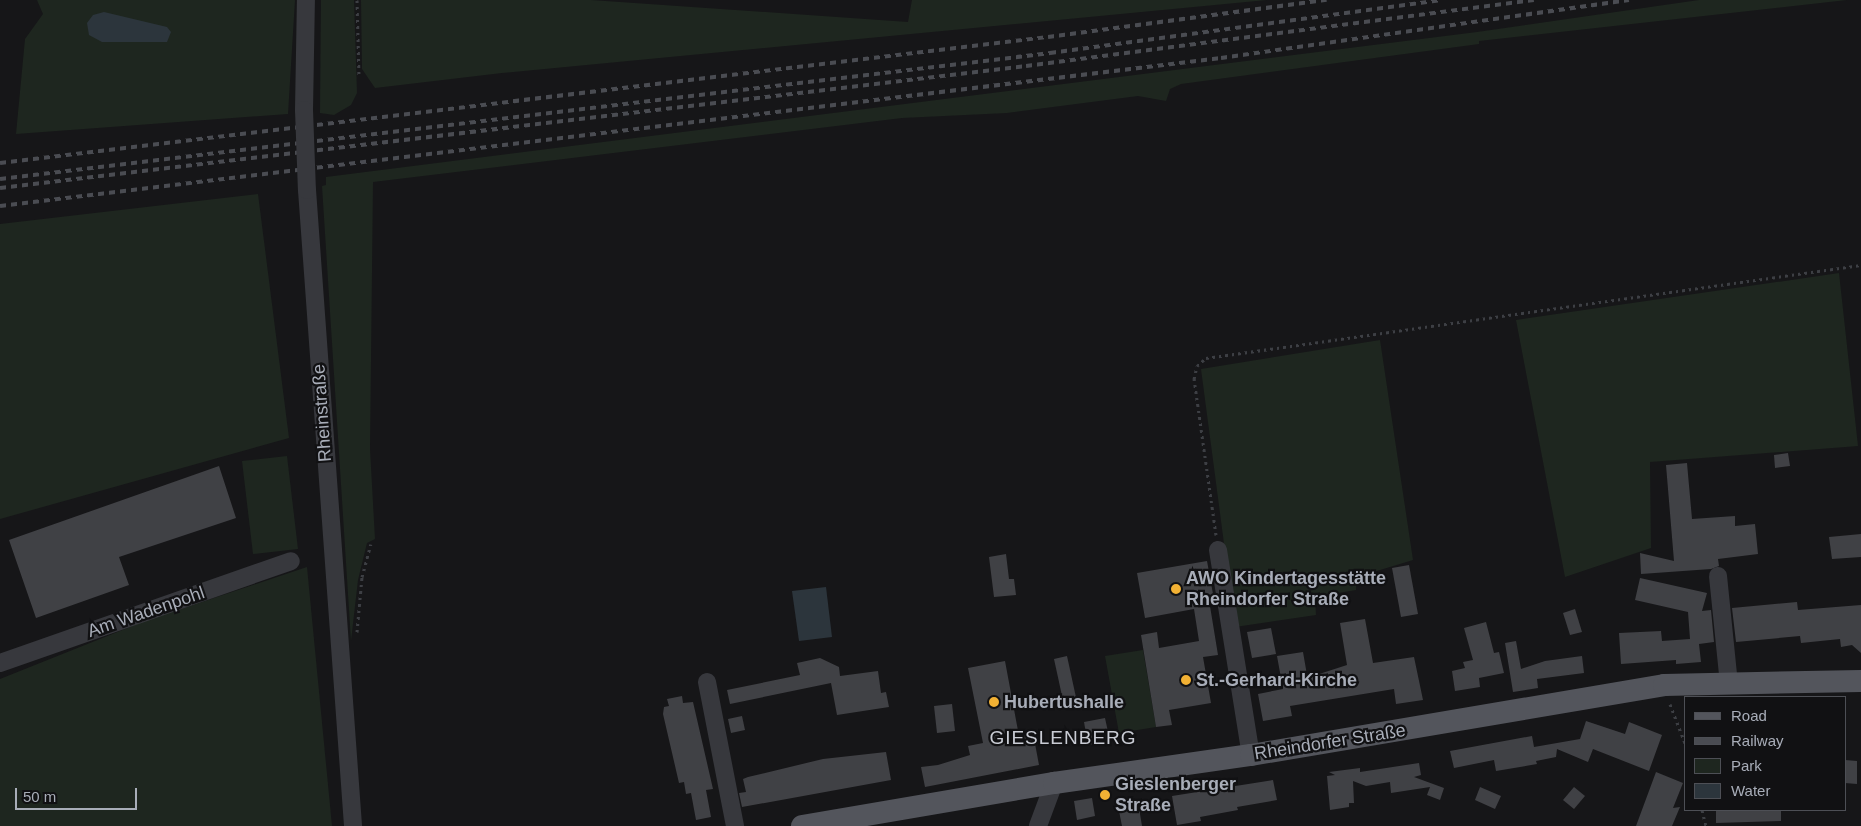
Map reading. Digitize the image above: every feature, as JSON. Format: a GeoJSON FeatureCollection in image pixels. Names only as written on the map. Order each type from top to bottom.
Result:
{"type":"FeatureCollection","features":[{"type":"Feature","properties":{"kind":"main road","name":"Rheindorfer Straße"},"geometry":{"type":"LineString","coordinates":[[802,826],[1054,782],[1251,755],[1664,685],[1861,681]]}},
{"type":"Feature","properties":{"kind":"street","name":"Rheinstraße"},"geometry":{"type":"LineString","coordinates":[[306,0],[304,110],[307,190],[353,826]]}},
{"type":"Feature","properties":{"kind":"street"},"geometry":{"type":"LineString","coordinates":[[1218,550],[1251,755]]}},
{"type":"Feature","properties":{"kind":"street","name":"Am Wadenpohl"},"geometry":{"type":"LineString","coordinates":[[0,663],[291,561]]}},
{"type":"Feature","properties":{"kind":"street"},"geometry":{"type":"LineString","coordinates":[[1718,576],[1729,684]]}},
{"type":"Feature","properties":{"kind":"street"},"geometry":{"type":"LineString","coordinates":[[707,682],[735,826]]}},
{"type":"Feature","properties":{"kind":"street"},"geometry":{"type":"LineString","coordinates":[[1038,826],[1054,782]]}},
{"type":"Feature","properties":{"kind":"path"},"geometry":{"type":"LineString","coordinates":[[357,0],[359,76]]}},
{"type":"Feature","properties":{"kind":"path"},"geometry":{"type":"LineString","coordinates":[[1218,550],[1194,379],[1197,366],[1206,358],[1861,265]]}},
{"type":"Feature","properties":{"kind":"path"},"geometry":{"type":"LineString","coordinates":[[356,636],[362,577],[371,544]]}},
{"type":"Feature","properties":{"kind":"path"},"geometry":{"type":"LineString","coordinates":[[1664,685],[1684,740]]}},
{"type":"Feature","properties":{"kind":"path"},"geometry":{"type":"LineString","coordinates":[[1702,811],[1706,826]]}},
{"type":"Feature","properties":{"kind":"green space"},"geometry":{"type":"Polygon","coordinates":[[[37,0],[295,0],[288,114],[16,134],[25,39],[43,14],[37,0]]]}},
{"type":"Feature","properties":{"kind":"green space"},"geometry":{"type":"Polygon","coordinates":[[[321,0],[354,0],[357,93],[351,105],[334,115],[320,113],[321,0]]]}},
{"type":"Feature","properties":{"kind":"green space"},"geometry":{"type":"Polygon","coordinates":[[[361,0],[591,0],[908,22],[912,0],[1267,0],[502,73],[375,88],[362,69],[361,0]]]}},
{"type":"Feature","properties":{"kind":"green space"},"geometry":{"type":"Polygon","coordinates":[[[1699,0],[1847,0],[1479,41],[1479,44],[1181,84],[1170,89],[1166,101],[1138,96],[1007,113],[902,118],[373,182],[370,449],[375,539],[367,543],[358,580],[351,641],[322,186],[326,185],[326,177],[1477,32],[1699,0]]]}},
{"type":"Feature","properties":{"kind":"green space"},"geometry":{"type":"Polygon","coordinates":[[[258,194],[289,438],[0,519],[0,224],[258,194]]]}},
{"type":"Feature","properties":{"kind":"green space"},"geometry":{"type":"Polygon","coordinates":[[[1839,273],[1858,446],[1650,462],[1651,548],[1565,577],[1516,320],[1839,273]]]}},
{"type":"Feature","properties":{"kind":"green space"},"geometry":{"type":"Polygon","coordinates":[[[1380,340],[1413,560],[1357,577],[1356,590],[1315,597],[1316,615],[1235,627],[1201,369],[1380,340]]]}},
{"type":"Feature","properties":{"kind":"green space"},"geometry":{"type":"Polygon","coordinates":[[[287,456],[298,549],[253,554],[242,461],[287,456]]]}},
{"type":"Feature","properties":{"kind":"green space"},"geometry":{"type":"Polygon","coordinates":[[[307,567],[332,826],[0,826],[0,679],[145,621],[307,567]]]}},
{"type":"Feature","properties":{"kind":"green space"},"geometry":{"type":"Polygon","coordinates":[[[1143,650],[1156,727],[1119,733],[1105,656],[1143,650]]]}},
{"type":"Feature","properties":{"kind":"water"},"geometry":{"type":"Polygon","coordinates":[[[104,12],[167,27],[171,32],[167,42],[102,42],[89,35],[87,23],[93,15],[104,12]]]}},
{"type":"Feature","properties":{"kind":"water"},"geometry":{"type":"Polygon","coordinates":[[[826,587],[832,637],[799,641],[792,591],[826,587]]]}},
{"type":"Feature","properties":{"kind":"building"},"geometry":{"type":"Polygon","coordinates":[[[1788,453],[1790,466],[1775,468],[1774,455],[1788,453]]]}},
{"type":"Feature","properties":{"kind":"building"},"geometry":{"type":"Polygon","coordinates":[[[1687,463],[1692,519],[1735,516],[1735,526],[1755,524],[1758,554],[1718,559],[1719,566],[1711,569],[1641,574],[1640,553],[1674,561],[1666,465],[1687,463]]]}},
{"type":"Feature","properties":{"kind":"building"},"geometry":{"type":"Polygon","coordinates":[[[219,466],[236,518],[119,557],[129,585],[36,618],[9,540],[219,466]]]}},
{"type":"Feature","properties":{"kind":"building"},"geometry":{"type":"Polygon","coordinates":[[[1861,534],[1861,557],[1832,559],[1829,537],[1861,534]]]}},
{"type":"Feature","properties":{"kind":"building"},"geometry":{"type":"Polygon","coordinates":[[[1006,554],[1009,579],[1014,579],[1016,595],[994,597],[989,557],[1006,554]]]}},
{"type":"Feature","properties":{"kind":"building"},"geometry":{"type":"Polygon","coordinates":[[[1207,561],[1215,605],[1210,606],[1218,655],[1203,657],[1211,703],[1169,710],[1172,725],[1156,727],[1141,635],[1157,632],[1159,648],[1199,641],[1194,609],[1145,618],[1137,573],[1207,561]]]}},
{"type":"Feature","properties":{"kind":"building"},"geometry":{"type":"Polygon","coordinates":[[[1409,565],[1418,614],[1401,617],[1392,568],[1409,565]]]}},
{"type":"Feature","properties":{"kind":"building"},"geometry":{"type":"Polygon","coordinates":[[[1640,578],[1707,593],[1702,611],[1711,610],[1714,642],[1699,644],[1701,662],[1676,664],[1676,660],[1621,664],[1619,633],[1661,631],[1662,641],[1690,639],[1688,612],[1635,600],[1640,578]]]}},
{"type":"Feature","properties":{"kind":"building"},"geometry":{"type":"Polygon","coordinates":[[[1797,602],[1798,610],[1861,605],[1861,653],[1852,645],[1841,647],[1840,639],[1801,643],[1800,636],[1736,642],[1732,608],[1797,602]]]}},
{"type":"Feature","properties":{"kind":"building"},"geometry":{"type":"Polygon","coordinates":[[[1575,609],[1582,632],[1570,635],[1563,613],[1575,609]]]}},
{"type":"Feature","properties":{"kind":"building"},"geometry":{"type":"Polygon","coordinates":[[[1365,619],[1373,663],[1414,657],[1423,700],[1396,704],[1394,689],[1290,706],[1292,716],[1263,721],[1258,694],[1283,689],[1277,656],[1303,652],[1307,675],[1313,676],[1347,665],[1340,623],[1365,619]]]}},
{"type":"Feature","properties":{"kind":"building"},"geometry":{"type":"Polygon","coordinates":[[[1486,622],[1494,653],[1499,652],[1504,673],[1479,678],[1480,687],[1455,691],[1452,671],[1465,668],[1463,662],[1473,660],[1464,628],[1486,622]]]}},
{"type":"Feature","properties":{"kind":"building"},"geometry":{"type":"Polygon","coordinates":[[[1271,628],[1276,654],[1252,658],[1247,632],[1271,628]]]}},
{"type":"Feature","properties":{"kind":"building"},"geometry":{"type":"Polygon","coordinates":[[[1516,641],[1521,669],[1545,661],[1582,656],[1584,673],[1537,679],[1538,688],[1513,692],[1505,643],[1516,641]]]}},
{"type":"Feature","properties":{"kind":"building"},"geometry":{"type":"Polygon","coordinates":[[[1067,656],[1077,702],[1064,705],[1054,659],[1067,656]]]}},
{"type":"Feature","properties":{"kind":"building"},"geometry":{"type":"Polygon","coordinates":[[[820,658],[839,667],[840,676],[878,671],[881,693],[886,692],[889,707],[837,715],[831,683],[730,704],[727,690],[800,675],[797,663],[820,658]]]}},
{"type":"Feature","properties":{"kind":"building"},"geometry":{"type":"Polygon","coordinates":[[[1005,661],[1019,736],[1033,733],[1039,765],[925,787],[921,767],[938,765],[970,755],[968,746],[983,743],[968,668],[1005,661]]]}},
{"type":"Feature","properties":{"kind":"building"},"geometry":{"type":"Polygon","coordinates":[[[682,696],[683,703],[693,702],[713,789],[706,790],[711,817],[696,820],[691,793],[686,794],[684,782],[679,783],[663,714],[664,707],[669,706],[667,699],[682,696]]]}},
{"type":"Feature","properties":{"kind":"building"},"geometry":{"type":"Polygon","coordinates":[[[952,704],[955,731],[937,733],[934,706],[952,704]]]}},
{"type":"Feature","properties":{"kind":"building"},"geometry":{"type":"Polygon","coordinates":[[[742,716],[745,730],[731,733],[728,719],[742,716]]]}},
{"type":"Feature","properties":{"kind":"building"},"geometry":{"type":"Polygon","coordinates":[[[1105,718],[1110,741],[1088,745],[1084,722],[1105,718]]]}},
{"type":"Feature","properties":{"kind":"building"},"geometry":{"type":"Polygon","coordinates":[[[1586,721],[1625,734],[1629,722],[1662,735],[1649,771],[1593,749],[1588,762],[1557,749],[1556,757],[1536,761],[1537,764],[1496,771],[1494,760],[1454,768],[1450,751],[1532,736],[1534,747],[1580,739],[1586,721]]]}},
{"type":"Feature","properties":{"kind":"building"},"geometry":{"type":"Polygon","coordinates":[[[886,752],[891,780],[742,807],[739,793],[746,792],[743,779],[748,777],[823,759],[886,752]]]}},
{"type":"Feature","properties":{"kind":"building"},"geometry":{"type":"Polygon","coordinates":[[[1846,760],[1857,761],[1857,784],[1846,783],[1846,760]]]}},
{"type":"Feature","properties":{"kind":"building"},"geometry":{"type":"Polygon","coordinates":[[[1419,763],[1421,775],[1414,777],[1444,788],[1440,800],[1427,795],[1430,787],[1391,793],[1390,782],[1366,786],[1353,781],[1354,803],[1349,803],[1349,807],[1330,810],[1327,776],[1335,775],[1329,772],[1360,768],[1360,772],[1419,763]]]}},
{"type":"Feature","properties":{"kind":"building"},"geometry":{"type":"Polygon","coordinates":[[[1656,772],[1683,783],[1673,808],[1680,807],[1672,826],[1636,826],[1656,772]]]}},
{"type":"Feature","properties":{"kind":"building"},"geometry":{"type":"Polygon","coordinates":[[[1273,780],[1277,800],[1237,807],[1238,810],[1200,817],[1201,821],[1177,825],[1172,796],[1273,780]]]}},
{"type":"Feature","properties":{"kind":"building"},"geometry":{"type":"Polygon","coordinates":[[[1480,787],[1501,796],[1495,809],[1475,800],[1480,787]]]}},
{"type":"Feature","properties":{"kind":"building"},"geometry":{"type":"Polygon","coordinates":[[[1574,787],[1585,796],[1574,809],[1563,800],[1574,787]]]}},
{"type":"Feature","properties":{"kind":"building"},"geometry":{"type":"Polygon","coordinates":[[[1092,798],[1095,816],[1077,820],[1074,801],[1092,798]]]}},
{"type":"Feature","properties":{"kind":"building"},"geometry":{"type":"Polygon","coordinates":[[[1138,802],[1142,826],[1122,826],[1118,806],[1138,802]]]}},
{"type":"Feature","properties":{"kind":"building"},"geometry":{"type":"Polygon","coordinates":[[[1716,811],[1781,811],[1781,821],[1716,823],[1716,811]]]}},
{"type":"Feature","properties":{"kind":"railway"},"geometry":{"type":"LineString","coordinates":[[0,163],[1048,37],[1327,0]]}},
{"type":"Feature","properties":{"kind":"railway"},"geometry":{"type":"LineString","coordinates":[[0,179],[1050,53],[1441,0]]}},
{"type":"Feature","properties":{"kind":"railway"},"geometry":{"type":"LineString","coordinates":[[0,188],[1026,66],[1534,0]]}},
{"type":"Feature","properties":{"kind":"railway"},"geometry":{"type":"LineString","coordinates":[[0,206],[1221,58],[1629,0]]}},
{"type":"Feature","properties":{"kind":"place","name":"AWO Kindertagesstätte Rheindorfer Straße"},"geometry":{"type":"Point","coordinates":[1176,589]}},
{"type":"Feature","properties":{"kind":"place","name":"St.-Gerhard-Kirche"},"geometry":{"type":"Point","coordinates":[1186,680]}},
{"type":"Feature","properties":{"kind":"place","name":"Hubertushalle"},"geometry":{"type":"Point","coordinates":[994,702]}},
{"type":"Feature","properties":{"kind":"place","name":"Gieslenberger Straße"},"geometry":{"type":"Point","coordinates":[1105,795]}},
{"type":"Feature","properties":{"kind":"district","name":"GIESLENBERG"},"geometry":{"type":"Point","coordinates":[1063,738]}}]}
